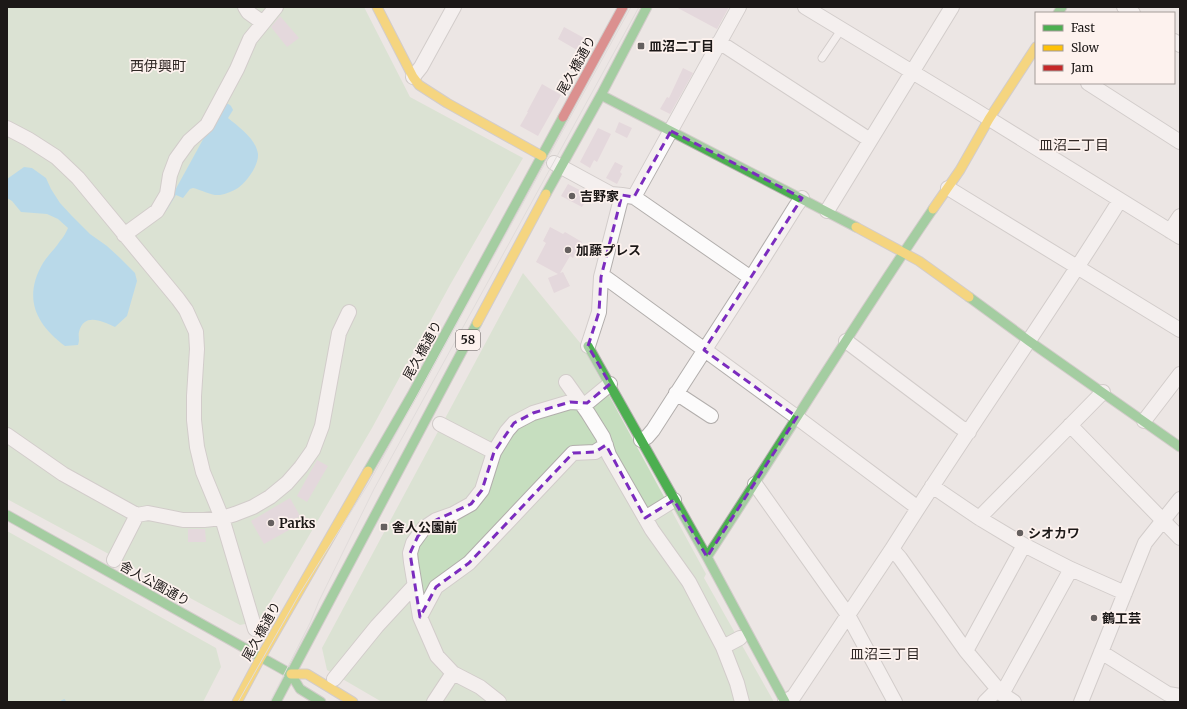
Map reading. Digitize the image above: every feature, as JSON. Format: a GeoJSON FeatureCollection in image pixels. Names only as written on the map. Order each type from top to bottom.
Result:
{"type":"FeatureCollection","features":[{"type":"Feature","properties":{"kind":"street"},"geometry":{"type":"LineString","coordinates":[[245,7],[248,12],[263,23]]}},
{"type":"Feature","properties":{"kind":"street"},"geometry":{"type":"LineString","coordinates":[[124,235],[157,211],[168,194],[170,175],[176,159],[189,141],[207,125],[237,69],[250,39],[276,7]]}},
{"type":"Feature","properties":{"kind":"street"},"geometry":{"type":"LineString","coordinates":[[377,7],[413,77],[419,84],[447,103],[612,194],[628,196],[751,278]]}},
{"type":"Feature","properties":{"kind":"street"},"geometry":{"type":"LineString","coordinates":[[413,77],[421,67],[454,7]]}},
{"type":"Feature","properties":{"kind":"street","name":"尾久橋通り"},"geometry":{"type":"LineString","coordinates":[[237,702],[261,657],[413,393],[623,7]]}},
{"type":"Feature","properties":{"kind":"street","name":"58"},"geometry":{"type":"LineString","coordinates":[[276,702],[647,7]]}},
{"type":"Feature","properties":{"kind":"street"},"geometry":{"type":"LineString","coordinates":[[739,7],[671,131],[628,196],[601,277],[599,312],[588,346],[707,557],[785,702],[794,696],[1077,268],[1120,200]]}},
{"type":"Feature","properties":{"kind":"street"},"geometry":{"type":"LineString","coordinates":[[805,7],[1175,234],[1180,216]]}},
{"type":"Feature","properties":{"kind":"street"},"geometry":{"type":"LineString","coordinates":[[827,211],[952,7]]}},
{"type":"Feature","properties":{"kind":"street"},"geometry":{"type":"LineString","coordinates":[[719,42],[870,140]]}},
{"type":"Feature","properties":{"kind":"street"},"geometry":{"type":"LineString","coordinates":[[707,557],[903,252],[960,170],[989,119],[1035,50]]}},
{"type":"Feature","properties":{"kind":"street"},"geometry":{"type":"LineString","coordinates":[[1090,84],[1180,142]]}},
{"type":"Feature","properties":{"kind":"street"},"geometry":{"type":"LineString","coordinates":[[600,95],[802,198],[919,260],[1029,341],[1180,446]]}},
{"type":"Feature","properties":{"kind":"street"},"geometry":{"type":"LineString","coordinates":[[7,128],[28,139],[56,157],[78,178],[186,310],[196,332],[197,349],[194,420],[197,447],[203,472],[222,518],[255,629]]}},
{"type":"Feature","properties":{"kind":"street"},"geometry":{"type":"LineString","coordinates":[[948,188],[1180,330]]}},
{"type":"Feature","properties":{"kind":"street"},"geometry":{"type":"LineString","coordinates":[[641,440],[653,430],[802,198]]}},
{"type":"Feature","properties":{"kind":"street"},"geometry":{"type":"LineString","coordinates":[[601,277],[606,278],[613,283],[918,508]]}},
{"type":"Feature","properties":{"kind":"street"},"geometry":{"type":"LineString","coordinates":[[7,435],[63,474],[137,515],[148,513],[183,520],[204,520],[222,518],[235,514],[253,507],[270,497],[287,483],[313,450],[322,426],[339,333],[349,312]]}},
{"type":"Feature","properties":{"kind":"street"},"geometry":{"type":"LineString","coordinates":[[846,342],[960,428],[969,432]]}},
{"type":"Feature","properties":{"kind":"street"},"geometry":{"type":"LineString","coordinates":[[1144,421],[1180,374]]}},
{"type":"Feature","properties":{"kind":"street"},"geometry":{"type":"LineString","coordinates":[[566,382],[603,437],[609,455],[652,530],[690,582],[723,647],[737,683],[742,702]]}},
{"type":"Feature","properties":{"kind":"street"},"geometry":{"type":"LineString","coordinates":[[499,702],[480,687],[454,673],[437,656],[420,617],[410,553],[413,543],[424,528],[436,520],[453,514],[471,504],[482,490],[494,452],[507,431],[514,423],[533,413],[570,402],[587,403],[610,384]]}},
{"type":"Feature","properties":{"kind":"street"},"geometry":{"type":"LineString","coordinates":[[979,518],[1103,392]]}},
{"type":"Feature","properties":{"kind":"street"},"geometry":{"type":"LineString","coordinates":[[676,393],[711,416]]}},
{"type":"Feature","properties":{"kind":"street"},"geometry":{"type":"LineString","coordinates":[[440,424],[494,452]]}},
{"type":"Feature","properties":{"kind":"street"},"geometry":{"type":"LineString","coordinates":[[1070,426],[1180,538]]}},
{"type":"Feature","properties":{"kind":"street"},"geometry":{"type":"LineString","coordinates":[[420,617],[436,587],[469,563],[573,453],[595,452],[606,445]]}},
{"type":"Feature","properties":{"kind":"street"},"geometry":{"type":"LineString","coordinates":[[755,484],[848,615],[895,702]]}},
{"type":"Feature","properties":{"kind":"street"},"geometry":{"type":"LineString","coordinates":[[932,486],[979,518],[1024,545],[1071,569],[1125,593]]}},
{"type":"Feature","properties":{"kind":"street"},"geometry":{"type":"LineString","coordinates":[[1081,702],[1144,543],[1180,499]]}},
{"type":"Feature","properties":{"kind":"street"},"geometry":{"type":"LineString","coordinates":[[645,518],[674,500]]}},
{"type":"Feature","properties":{"kind":"street","name":"舎人公園通り"},"geometry":{"type":"LineString","coordinates":[[7,514],[291,674],[306,674],[352,702]]}},
{"type":"Feature","properties":{"kind":"street"},"geometry":{"type":"LineString","coordinates":[[114,560],[137,515]]}},
{"type":"Feature","properties":{"kind":"street"},"geometry":{"type":"LineString","coordinates":[[966,651],[1024,545]]}},
{"type":"Feature","properties":{"kind":"street"},"geometry":{"type":"LineString","coordinates":[[892,549],[966,651],[1000,692],[1014,702]]}},
{"type":"Feature","properties":{"kind":"street"},"geometry":{"type":"LineString","coordinates":[[985,702],[1000,692],[1071,569]]}},
{"type":"Feature","properties":{"kind":"street"},"geometry":{"type":"LineString","coordinates":[[334,679],[377,626],[414,586]]}},
{"type":"Feature","properties":{"kind":"street"},"geometry":{"type":"LineString","coordinates":[[723,647],[740,638]]}},
{"type":"Feature","properties":{"kind":"street"},"geometry":{"type":"LineString","coordinates":[[1101,652],[1168,694],[1180,696]]}},
{"type":"Feature","properties":{"kind":"street"},"geometry":{"type":"LineString","coordinates":[[434,702],[454,673]]}},
{"type":"Feature","properties":{"kind":"street","name":"舎人公園通り"},"geometry":{"type":"LineString","coordinates":[[291,674],[300,690],[321,702]]}},
{"type":"Feature","properties":{"kind":"lane"},"geometry":{"type":"LineString","coordinates":[[822,58],[841,30]]}},
{"type":"Feature","properties":{"kind":"highlighted area"},"geometry":{"type":"Polygon","coordinates":[[[671,131],[802,198],[704,350],[797,417],[707,557],[674,500],[645,518],[606,445],[595,452],[573,453],[469,563],[436,587],[420,617],[410,553],[418,536],[436,520],[471,504],[482,490],[494,452],[514,423],[533,413],[570,402],[587,403],[610,384],[588,346],[599,312],[601,277],[622,195],[634,197],[671,131]]]}},
{"type":"Feature","properties":{"kind":"green space"},"geometry":{"type":"Polygon","coordinates":[[[7,7],[364,7],[410,97],[523,158],[450,285],[372,428],[259,621],[240,625],[7,499],[7,7]]]}},
{"type":"Feature","properties":{"kind":"green space"},"geometry":{"type":"Polygon","coordinates":[[[523,273],[581,344],[706,574],[704,578],[774,702],[382,702],[327,670],[322,648],[523,273]]]}},
{"type":"Feature","properties":{"kind":"green space"},"geometry":{"type":"Polygon","coordinates":[[[7,531],[216,648],[221,667],[203,702],[7,702],[7,531]]]}},
{"type":"Feature","properties":{"kind":"water"},"geometry":{"type":"Polygon","coordinates":[[[223,103],[230,105],[233,110],[228,118],[251,138],[257,149],[257,163],[249,178],[236,189],[220,195],[213,195],[193,188],[190,189],[183,198],[176,195],[166,211],[162,214],[223,103]]]}},
{"type":"Feature","properties":{"kind":"water"},"geometry":{"type":"Polygon","coordinates":[[[24,167],[32,168],[46,178],[60,203],[72,216],[90,234],[107,246],[135,273],[137,281],[127,316],[115,327],[105,322],[94,320],[85,322],[81,326],[79,332],[78,345],[65,346],[55,338],[46,329],[35,309],[33,298],[37,275],[43,263],[63,238],[68,228],[58,219],[47,214],[21,212],[12,201],[7,198],[7,179],[24,167]]]}},
{"type":"Feature","properties":{"kind":"building"},"geometry":{"type":"Polygon","coordinates":[[[676,7],[729,7],[717,29],[676,7]]]}},
{"type":"Feature","properties":{"kind":"building"},"geometry":{"type":"Polygon","coordinates":[[[280,16],[299,38],[287,47],[271,27],[280,16]]]}},
{"type":"Feature","properties":{"kind":"building"},"geometry":{"type":"Polygon","coordinates":[[[564,27],[584,38],[577,50],[558,39],[564,27]]]}},
{"type":"Feature","properties":{"kind":"building"},"geometry":{"type":"Polygon","coordinates":[[[683,68],[693,73],[670,114],[660,109],[667,97],[669,98],[683,68]]]}},
{"type":"Feature","properties":{"kind":"building"},"geometry":{"type":"Polygon","coordinates":[[[542,84],[561,95],[538,136],[520,126],[542,84]]]}},
{"type":"Feature","properties":{"kind":"building"},"geometry":{"type":"Polygon","coordinates":[[[619,122],[632,128],[627,138],[615,132],[619,122]]]}},
{"type":"Feature","properties":{"kind":"building"},"geometry":{"type":"Polygon","coordinates":[[[598,128],[611,134],[597,162],[594,160],[590,168],[580,162],[598,128]]]}},
{"type":"Feature","properties":{"kind":"building"},"geometry":{"type":"Polygon","coordinates":[[[615,162],[623,166],[620,172],[622,174],[617,184],[606,178],[615,162]]]}},
{"type":"Feature","properties":{"kind":"building"},"geometry":{"type":"Polygon","coordinates":[[[568,184],[589,195],[582,207],[561,196],[568,184]]]}},
{"type":"Feature","properties":{"kind":"building"},"geometry":{"type":"Polygon","coordinates":[[[550,227],[563,234],[565,232],[582,242],[573,258],[570,256],[560,273],[563,272],[570,286],[554,293],[548,278],[558,274],[536,262],[546,243],[543,241],[550,227]]]}},
{"type":"Feature","properties":{"kind":"building"},"geometry":{"type":"Polygon","coordinates":[[[317,460],[328,466],[307,502],[297,496],[317,460]]]}},
{"type":"Feature","properties":{"kind":"building","name":"Parks"},"geometry":{"type":"Polygon","coordinates":[[[290,498],[300,516],[286,525],[289,530],[264,544],[251,521],[290,498]]]}},
{"type":"Feature","properties":{"kind":"building"},"geometry":{"type":"Polygon","coordinates":[[[188,529],[205,529],[206,542],[188,542],[188,529]]]}},
{"type":"Feature","properties":{"kind":"tram line"},"geometry":{"type":"LineString","coordinates":[[238,702],[300,593],[369,483],[631,7]]}},
{"type":"Feature","properties":{"kind":"tram line"},"geometry":{"type":"LineString","coordinates":[[270,702],[310,623],[319,601],[374,489],[639,7]]}},
{"type":"Feature","properties":{"kind":"traffic: fast"},"geometry":{"type":"LineString","coordinates":[[546,194],[601,95],[647,7]]}},
{"type":"Feature","properties":{"kind":"traffic: fast"},"geometry":{"type":"LineString","coordinates":[[1059,12],[1062,7]]}},
{"type":"Feature","properties":{"kind":"traffic: fast"},"geometry":{"type":"LineString","coordinates":[[601,95],[856,227]]}},
{"type":"Feature","properties":{"kind":"traffic: fast"},"geometry":{"type":"LineString","coordinates":[[368,471],[413,393],[563,117]]}},
{"type":"Feature","properties":{"kind":"traffic: fast"},"geometry":{"type":"LineString","coordinates":[[707,557],[875,295],[933,209]]}},
{"type":"Feature","properties":{"kind":"traffic: fast"},"geometry":{"type":"LineString","coordinates":[[969,297],[1180,447]]}},
{"type":"Feature","properties":{"kind":"traffic: fast"},"geometry":{"type":"LineString","coordinates":[[276,702],[477,323]]}},
{"type":"Feature","properties":{"kind":"traffic: fast"},"geometry":{"type":"LineString","coordinates":[[588,346],[707,557],[785,702]]}},
{"type":"Feature","properties":{"kind":"traffic: fast"},"geometry":{"type":"LineString","coordinates":[[7,515],[291,674],[300,689],[321,702]]}},
{"type":"Feature","properties":{"kind":"traffic: slow"},"geometry":{"type":"LineString","coordinates":[[377,7],[413,77],[419,85],[447,103],[542,156]]}},
{"type":"Feature","properties":{"kind":"traffic: slow"},"geometry":{"type":"LineString","coordinates":[[933,209],[960,170],[989,119],[1035,49]]}},
{"type":"Feature","properties":{"kind":"traffic: slow"},"geometry":{"type":"LineString","coordinates":[[477,323],[546,194]]}},
{"type":"Feature","properties":{"kind":"traffic: slow"},"geometry":{"type":"LineString","coordinates":[[856,227],[919,261],[969,297]]}},
{"type":"Feature","properties":{"kind":"traffic: slow"},"geometry":{"type":"LineString","coordinates":[[237,702],[261,657],[368,471]]}},
{"type":"Feature","properties":{"kind":"traffic: slow"},"geometry":{"type":"LineString","coordinates":[[291,674],[307,674],[353,702]]}},
{"type":"Feature","properties":{"kind":"traffic: jam"},"geometry":{"type":"LineString","coordinates":[[563,117],[623,7]]}},
{"type":"Feature","properties":{"kind":"place","name":"皿沼二丁目"},"geometry":{"type":"Point","coordinates":[641,46]}},
{"type":"Feature","properties":{"kind":"place","name":"吉野家"},"geometry":{"type":"Point","coordinates":[572,196]}},
{"type":"Feature","properties":{"kind":"place","name":"加藤プレス"},"geometry":{"type":"Point","coordinates":[568,250]}},
{"type":"Feature","properties":{"kind":"place","name":"Parks"},"geometry":{"type":"Point","coordinates":[271,523]}},
{"type":"Feature","properties":{"kind":"place","name":"舎人公園前"},"geometry":{"type":"Point","coordinates":[384,527]}},
{"type":"Feature","properties":{"kind":"place","name":"シオカワ"},"geometry":{"type":"Point","coordinates":[1020,533]}},
{"type":"Feature","properties":{"kind":"place","name":"鶴工芸"},"geometry":{"type":"Point","coordinates":[1094,618]}},
{"type":"Feature","properties":{"kind":"district","name":"西伊興町"},"geometry":{"type":"Point","coordinates":[158,66]}},
{"type":"Feature","properties":{"kind":"district","name":"皿沼二丁目"},"geometry":{"type":"Point","coordinates":[1074,145]}},
{"type":"Feature","properties":{"kind":"district","name":"皿沼三丁目"},"geometry":{"type":"Point","coordinates":[885,654]}}]}
